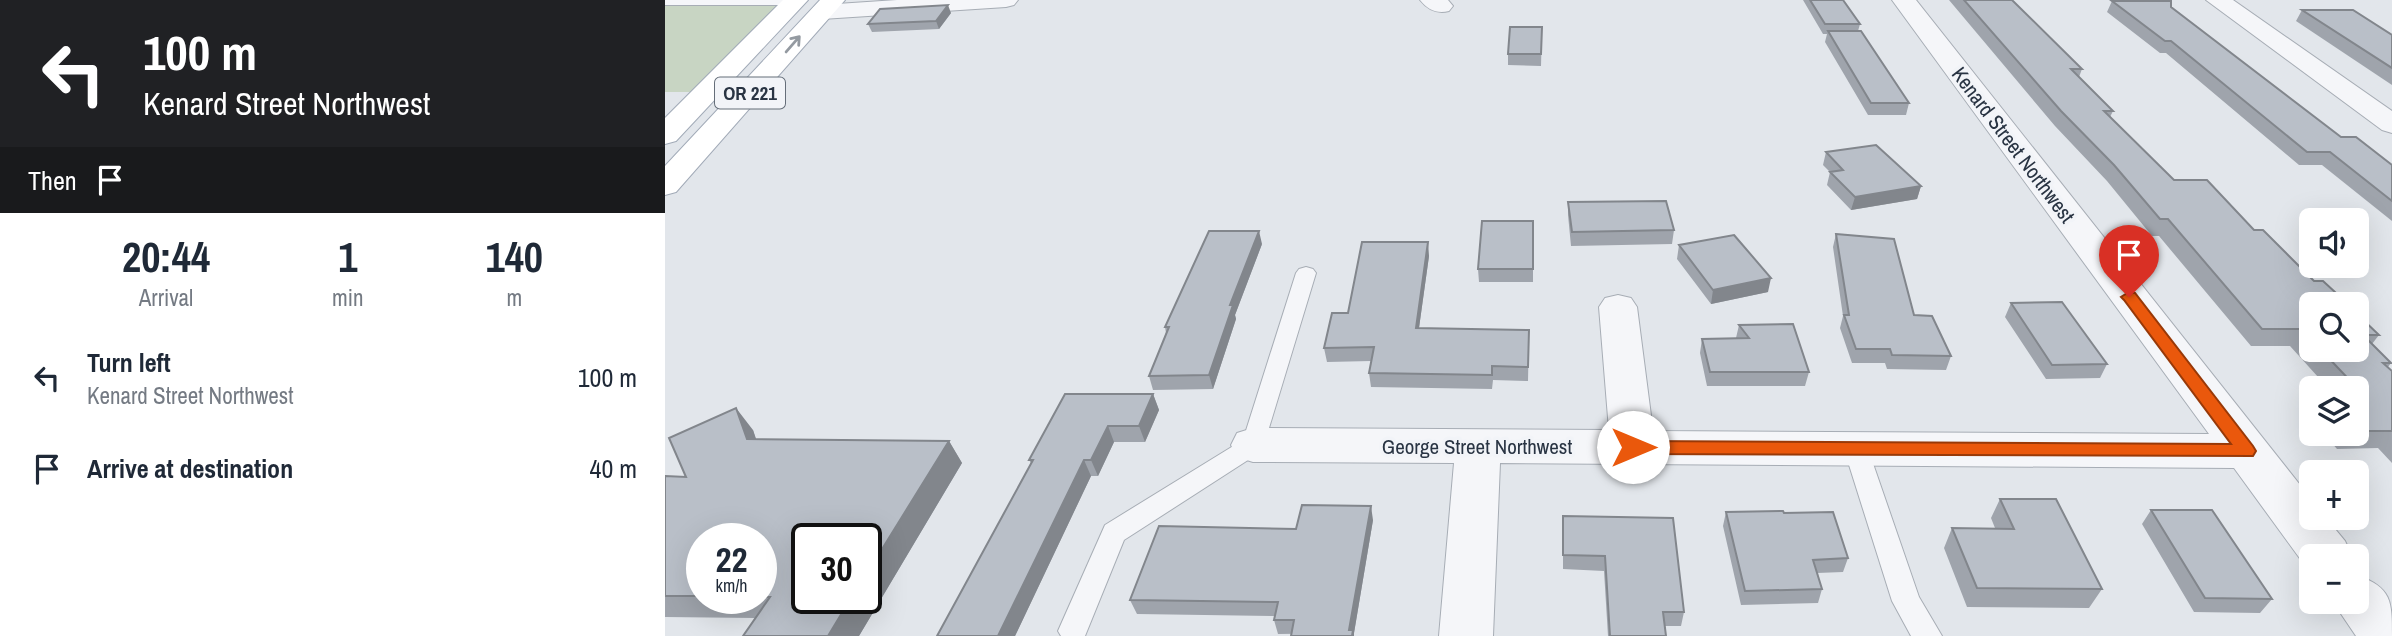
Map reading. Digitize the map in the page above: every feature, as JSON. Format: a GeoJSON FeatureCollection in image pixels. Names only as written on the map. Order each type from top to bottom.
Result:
{"type":"FeatureCollection","features":[{"type":"Feature","properties":{"kind":"main road","name":"OR 221"},"geometry":{"type":"LineString","coordinates":[[665,135],[795,1]]}},
{"type":"Feature","properties":{"kind":"main road","name":"OR 221"},"geometry":{"type":"LineString","coordinates":[[665,186],[827,6]]}},
{"type":"Feature","properties":{"kind":"main road"},"geometry":{"type":"LineString","coordinates":[[665,159],[702,120],[711,105],[715,85]]}},
{"type":"Feature","properties":{"kind":"street"},"geometry":{"type":"LineString","coordinates":[[827,6],[1006,0]]}},
{"type":"Feature","properties":{"kind":"street","name":"Kenard Street Northwest"},"geometry":{"type":"LineString","coordinates":[[1903,0],[2318,544]]}},
{"type":"Feature","properties":{"kind":"street"},"geometry":{"type":"LineString","coordinates":[[2218,0],[2392,124]]}},
{"type":"Feature","properties":{"kind":"street"},"geometry":{"type":"LineString","coordinates":[[1618,307],[1633,447]]}},
{"type":"Feature","properties":{"kind":"street","name":"George Street Northwest"},"geometry":{"type":"LineString","coordinates":[[1254,445],[2246,451]]}},
{"type":"Feature","properties":{"kind":"street"},"geometry":{"type":"LineString","coordinates":[[1466,636],[1478,447]]}},
{"type":"Feature","properties":{"kind":"street"},"geometry":{"type":"LineString","coordinates":[[2369,613],[2387,636]]}},
{"type":"Feature","properties":{"kind":"lane"},"geometry":{"type":"LineString","coordinates":[[665,1],[795,1]]}},
{"type":"Feature","properties":{"kind":"lane"},"geometry":{"type":"LineString","coordinates":[[1073,631],[1114,533],[1254,445],[1306,273]]}},
{"type":"Feature","properties":{"kind":"lane"},"geometry":{"type":"LineString","coordinates":[[1856,449],[1906,601],[1927,636]]}},
{"type":"Feature","properties":{"kind":"green space"},"geometry":{"type":"Polygon","coordinates":[[[665,0],[797,0],[716,92],[665,92],[665,0]]]}},
{"type":"Feature","properties":{"kind":"building"},"geometry":{"type":"Polygon","coordinates":[[[1810,0],[1843,0],[1860,24],[1825,24],[1810,0]]]}},
{"type":"Feature","properties":{"kind":"building"},"geometry":{"type":"Polygon","coordinates":[[[1964,0],[2012,0],[2082,69],[2071,69],[2113,111],[2104,111],[2174,180],[2207,180],[2254,230],[2263,230],[2299,266],[2299,278],[2323,281],[2335,292],[2299,292],[2299,329],[2262,329],[2168,219],[2160,219],[2114,165],[2061,111],[1964,0]]]}},
{"type":"Feature","properties":{"kind":"building"},"geometry":{"type":"Polygon","coordinates":[[[2112,1],[2171,1],[2171,7],[2341,137],[2356,137],[2392,165],[2392,201],[2330,152],[2307,152],[2171,41],[2165,41],[2112,1]]]}},
{"type":"Feature","properties":{"kind":"building"},"geometry":{"type":"Polygon","coordinates":[[[948,5],[936,21],[868,24],[880,9],[948,5]]]}},
{"type":"Feature","properties":{"kind":"building"},"geometry":{"type":"Polygon","coordinates":[[[2302,10],[2353,10],[2392,35],[2392,68],[2302,10]]]}},
{"type":"Feature","properties":{"kind":"building"},"geometry":{"type":"Polygon","coordinates":[[[1510,27],[1542,27],[1541,54],[1508,54],[1510,27]]]}},
{"type":"Feature","properties":{"kind":"building"},"geometry":{"type":"Polygon","coordinates":[[[1828,31],[1861,31],[1909,103],[1871,103],[1828,31]]]}},
{"type":"Feature","properties":{"kind":"building"},"geometry":{"type":"Polygon","coordinates":[[[1876,145],[1921,186],[1855,197],[1830,172],[1843,170],[1826,152],[1876,145]]]}},
{"type":"Feature","properties":{"kind":"building"},"geometry":{"type":"Polygon","coordinates":[[[1666,201],[1674,230],[1572,232],[1568,202],[1666,201]]]}},
{"type":"Feature","properties":{"kind":"building"},"geometry":{"type":"Polygon","coordinates":[[[1482,221],[1533,221],[1533,269],[1478,269],[1482,221]]]}},
{"type":"Feature","properties":{"kind":"building"},"geometry":{"type":"Polygon","coordinates":[[[1209,231],[1259,231],[1230,305],[1233,305],[1209,375],[1149,376],[1169,327],[1165,327],[1209,231]]]}},
{"type":"Feature","properties":{"kind":"building"},"geometry":{"type":"Polygon","coordinates":[[[1836,234],[1894,239],[1914,315],[1932,316],[1951,356],[1892,355],[1890,349],[1856,349],[1844,315],[1849,315],[1836,234]]]}},
{"type":"Feature","properties":{"kind":"building"},"geometry":{"type":"Polygon","coordinates":[[[1734,235],[1771,278],[1713,290],[1679,245],[1734,235]]]}},
{"type":"Feature","properties":{"kind":"building"},"geometry":{"type":"Polygon","coordinates":[[[1362,242],[1428,242],[1416,328],[1529,330],[1528,367],[1492,366],[1492,375],[1369,373],[1374,347],[1324,348],[1332,313],[1348,313],[1362,242]]]}},
{"type":"Feature","properties":{"kind":"building"},"geometry":{"type":"Polygon","coordinates":[[[2062,302],[2107,364],[2052,365],[2011,303],[2062,302]]]}},
{"type":"Feature","properties":{"kind":"building"},"geometry":{"type":"Polygon","coordinates":[[[1793,324],[1809,372],[1710,372],[1702,339],[1749,338],[1739,325],[1793,324]]]}},
{"type":"Feature","properties":{"kind":"building"},"geometry":{"type":"Polygon","coordinates":[[[2369,325],[2379,335],[2369,335],[2369,325]]]}},
{"type":"Feature","properties":{"kind":"building"},"geometry":{"type":"Polygon","coordinates":[[[2369,341],[2391,363],[2383,363],[2392,371],[2392,431],[2369,431],[2369,376],[2346,376],[2332,362],[2369,362],[2369,341]]]}},
{"type":"Feature","properties":{"kind":"building"},"geometry":{"type":"Polygon","coordinates":[[[1065,394],[1153,394],[1139,426],[1108,426],[1091,460],[1084,460],[998,636],[937,636],[1033,460],[1029,460],[1065,394]]]}},
{"type":"Feature","properties":{"kind":"building"},"geometry":{"type":"Polygon","coordinates":[[[736,408],[747,439],[949,441],[882,549],[882,523],[791,523],[791,614],[841,614],[828,636],[743,636],[758,614],[777,614],[777,523],[686,523],[686,596],[665,596],[665,476],[686,477],[669,438],[736,408]]]}},
{"type":"Feature","properties":{"kind":"building"},"geometry":{"type":"Polygon","coordinates":[[[2000,499],[2056,499],[2102,589],[1977,588],[1952,528],[2014,529],[2000,499]]]}},
{"type":"Feature","properties":{"kind":"building"},"geometry":{"type":"Polygon","coordinates":[[[1302,505],[1371,506],[1349,630],[1353,630],[1352,636],[1291,636],[1294,620],[1274,620],[1278,602],[1130,600],[1159,526],[1296,529],[1302,505]]]}},
{"type":"Feature","properties":{"kind":"building"},"geometry":{"type":"Polygon","coordinates":[[[2151,510],[2212,510],[2272,599],[2205,598],[2151,510]]]}},
{"type":"Feature","properties":{"kind":"building"},"geometry":{"type":"Polygon","coordinates":[[[1726,512],[1833,512],[1848,558],[1813,560],[1822,589],[1745,591],[1726,512]]]}},
{"type":"Feature","properties":{"kind":"building"},"geometry":{"type":"Polygon","coordinates":[[[1563,516],[1673,518],[1684,612],[1663,612],[1666,636],[1610,636],[1605,556],[1563,555],[1563,516]]]}},
{"type":"Feature","properties":{"kind":"route"},"geometry":{"type":"LineString","coordinates":[[1633,447],[2246,451],[2129,297]]}}]}
